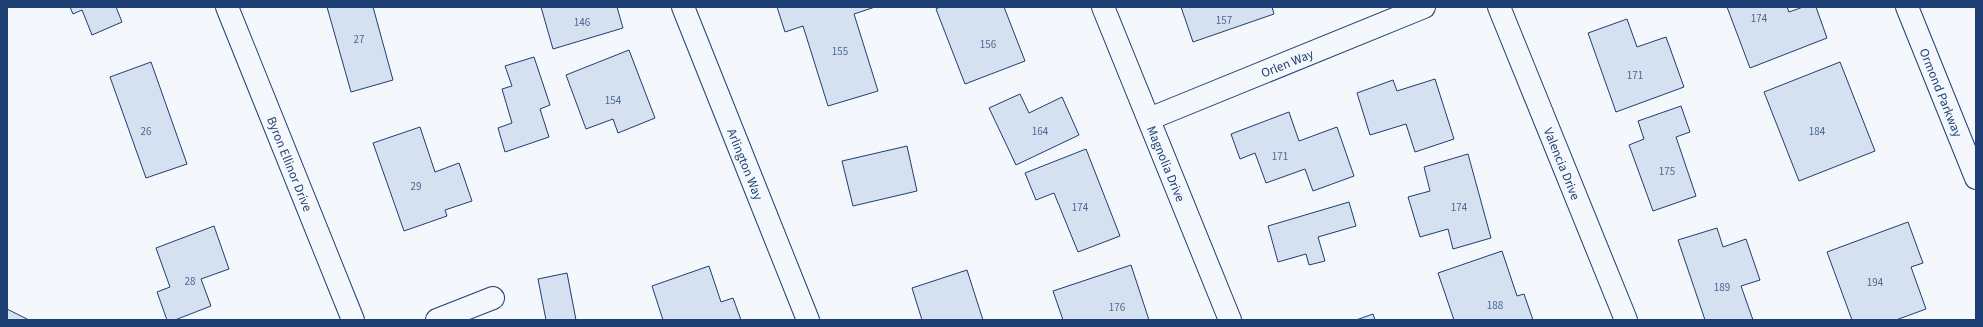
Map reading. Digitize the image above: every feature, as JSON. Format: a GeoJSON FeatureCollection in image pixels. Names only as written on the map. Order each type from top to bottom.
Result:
{"type":"FeatureCollection","features":[{"type":"Feature","properties":{"kind":"street","name":"Byron Ellinor Drive"},"geometry":{"type":"LineString","coordinates":[[227,7],[353,320]]}},
{"type":"Feature","properties":{"kind":"street","name":"Arlington Way"},"geometry":{"type":"LineString","coordinates":[[683,7],[808,320]]}},
{"type":"Feature","properties":{"kind":"street","name":"Magnolia Drive"},"geometry":{"type":"LineString","coordinates":[[1103,7],[1230,320]]}},
{"type":"Feature","properties":{"kind":"street","name":"Orlen Way"},"geometry":{"type":"LineString","coordinates":[[1149,119],[1424,7]]}},
{"type":"Feature","properties":{"kind":"street","name":"Valencia Drive"},"geometry":{"type":"LineString","coordinates":[[1499,7],[1626,320]]}},
{"type":"Feature","properties":{"kind":"street","name":"Ormond Parkway"},"geometry":{"type":"LineString","coordinates":[[1907,7],[1976,178]]}},
{"type":"Feature","properties":{"kind":"street"},"geometry":{"type":"LineString","coordinates":[[438,320],[493,298]]}},
{"type":"Feature","properties":{"kind":"building"},"geometry":{"type":"Polygon","coordinates":[[[70,7],[116,7],[122,22],[92,35],[82,10],[73,14],[70,7]]]}},
{"type":"Feature","properties":{"kind":"building"},"geometry":{"type":"Polygon","coordinates":[[[327,7],[373,7],[393,80],[351,92],[327,7]]]}},
{"type":"Feature","properties":{"kind":"building"},"geometry":{"type":"Polygon","coordinates":[[[541,7],[617,7],[623,28],[553,49],[541,7]]]}},
{"type":"Feature","properties":{"kind":"building"},"geometry":{"type":"Polygon","coordinates":[[[777,7],[875,7],[854,14],[878,91],[828,106],[803,26],[785,32],[777,7]]]}},
{"type":"Feature","properties":{"kind":"building"},"geometry":{"type":"Polygon","coordinates":[[[940,7],[1004,7],[1025,61],[965,84],[936,9],[940,7]]]}},
{"type":"Feature","properties":{"kind":"building"},"geometry":{"type":"Polygon","coordinates":[[[1181,7],[1272,7],[1274,14],[1193,42],[1181,7]]]}},
{"type":"Feature","properties":{"kind":"building"},"geometry":{"type":"Polygon","coordinates":[[[1727,7],[1787,7],[1789,12],[1803,7],[1816,7],[1827,38],[1750,68],[1727,7]]]}},
{"type":"Feature","properties":{"kind":"building"},"geometry":{"type":"Polygon","coordinates":[[[1627,19],[1637,47],[1666,37],[1684,87],[1616,112],[1588,33],[1627,19]]]}},
{"type":"Feature","properties":{"kind":"building"},"geometry":{"type":"Polygon","coordinates":[[[629,50],[655,118],[618,133],[613,119],[586,129],[566,75],[629,50]]]}},
{"type":"Feature","properties":{"kind":"building"},"geometry":{"type":"Polygon","coordinates":[[[534,57],[550,105],[540,109],[549,137],[505,152],[498,128],[512,123],[502,89],[512,86],[505,66],[534,57]]]}},
{"type":"Feature","properties":{"kind":"building"},"geometry":{"type":"Polygon","coordinates":[[[151,62],[187,164],[146,178],[110,77],[151,62]]]}},
{"type":"Feature","properties":{"kind":"building"},"geometry":{"type":"Polygon","coordinates":[[[1840,62],[1875,151],[1799,181],[1764,92],[1840,62]]]}},
{"type":"Feature","properties":{"kind":"building"},"geometry":{"type":"Polygon","coordinates":[[[1435,79],[1454,139],[1415,152],[1406,124],[1370,135],[1357,93],[1393,80],[1397,91],[1435,79]]]}},
{"type":"Feature","properties":{"kind":"building"},"geometry":{"type":"Polygon","coordinates":[[[1020,94],[1029,113],[1062,97],[1079,135],[1016,165],[989,108],[1020,94]]]}},
{"type":"Feature","properties":{"kind":"building"},"geometry":{"type":"Polygon","coordinates":[[[1681,106],[1690,132],[1676,137],[1696,196],[1653,211],[1629,145],[1644,139],[1638,121],[1681,106]]]}},
{"type":"Feature","properties":{"kind":"building"},"geometry":{"type":"Polygon","coordinates":[[[1289,112],[1299,141],[1337,127],[1354,176],[1313,191],[1305,169],[1266,183],[1255,153],[1240,159],[1231,134],[1289,112]]]}},
{"type":"Feature","properties":{"kind":"building"},"geometry":{"type":"Polygon","coordinates":[[[420,127],[435,172],[459,163],[472,201],[445,210],[447,216],[404,231],[373,143],[420,127]]]}},
{"type":"Feature","properties":{"kind":"building"},"geometry":{"type":"Polygon","coordinates":[[[907,146],[917,191],[853,206],[842,161],[907,146]]]}},
{"type":"Feature","properties":{"kind":"building"},"geometry":{"type":"Polygon","coordinates":[[[1086,149],[1120,236],[1078,252],[1054,193],[1036,200],[1025,173],[1086,149]]]}},
{"type":"Feature","properties":{"kind":"building"},"geometry":{"type":"Polygon","coordinates":[[[1468,154],[1491,238],[1453,249],[1448,229],[1420,237],[1408,197],[1430,191],[1424,167],[1468,154]]]}},
{"type":"Feature","properties":{"kind":"building"},"geometry":{"type":"Polygon","coordinates":[[[1349,202],[1356,226],[1318,237],[1325,261],[1309,265],[1306,254],[1278,262],[1268,226],[1349,202]]]}},
{"type":"Feature","properties":{"kind":"building"},"geometry":{"type":"Polygon","coordinates":[[[1908,222],[1923,263],[1911,267],[1926,309],[1896,320],[1852,320],[1827,252],[1908,222]]]}},
{"type":"Feature","properties":{"kind":"building"},"geometry":{"type":"Polygon","coordinates":[[[214,226],[229,269],[201,279],[211,306],[175,320],[167,320],[157,292],[170,287],[156,248],[214,226]]]}},
{"type":"Feature","properties":{"kind":"building"},"geometry":{"type":"Polygon","coordinates":[[[1717,228],[1723,247],[1746,239],[1760,280],[1741,286],[1753,320],[1705,320],[1678,240],[1717,228]]]}},
{"type":"Feature","properties":{"kind":"building"},"geometry":{"type":"Polygon","coordinates":[[[1502,251],[1517,296],[1524,294],[1533,320],[1454,320],[1438,273],[1502,251]]]}},
{"type":"Feature","properties":{"kind":"building"},"geometry":{"type":"Polygon","coordinates":[[[1131,265],[1149,320],[1063,320],[1053,291],[1131,265]]]}},
{"type":"Feature","properties":{"kind":"building"},"geometry":{"type":"Polygon","coordinates":[[[709,266],[721,302],[733,298],[741,320],[663,320],[652,286],[709,266]]]}},
{"type":"Feature","properties":{"kind":"building"},"geometry":{"type":"Polygon","coordinates":[[[967,270],[983,320],[922,320],[912,288],[967,270]]]}},
{"type":"Feature","properties":{"kind":"building"},"geometry":{"type":"Polygon","coordinates":[[[567,273],[576,320],[546,320],[538,279],[567,273]]]}},
{"type":"Feature","properties":{"kind":"building"},"geometry":{"type":"Polygon","coordinates":[[[7,309],[29,320],[7,320],[7,309]]]}},
{"type":"Feature","properties":{"kind":"building"},"geometry":{"type":"Polygon","coordinates":[[[1373,314],[1375,320],[1356,320],[1373,314]]]}}]}
